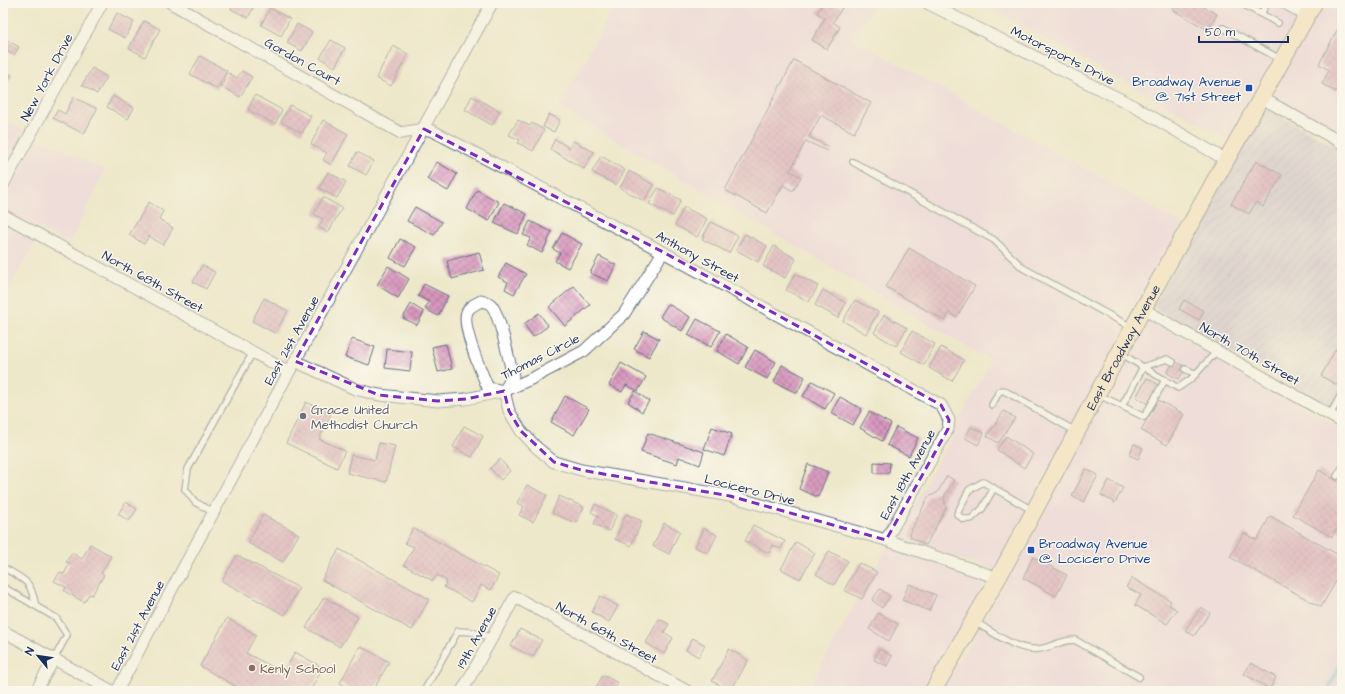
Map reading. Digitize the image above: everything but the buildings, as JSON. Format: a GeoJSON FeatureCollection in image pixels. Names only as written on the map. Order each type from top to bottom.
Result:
{"type":"FeatureCollection","features":[{"type":"Feature","properties":{"kind":"main road","name":"East Broadway Avenue"},"geometry":{"type":"LineString","coordinates":[[933,691],[998,578],[1143,309],[1310,10]]}},
{"type":"Feature","properties":{"kind":"street","name":"New York Drive"},"geometry":{"type":"LineString","coordinates":[[3,185],[102,3]]}},
{"type":"Feature","properties":{"kind":"street","name":"Gordon Court"},"geometry":{"type":"LineString","coordinates":[[171,3],[401,133],[424,129]]}},
{"type":"Feature","properties":{"kind":"street","name":"East 21st Avenue"},"geometry":{"type":"LineString","coordinates":[[117,691],[289,372],[492,3]]}},
{"type":"Feature","properties":{"kind":"street","name":"Motorsports Drive"},"geometry":{"type":"LineString","coordinates":[[927,3],[1130,104],[1226,160]]}},
{"type":"Feature","properties":{"kind":"street"},"geometry":{"type":"LineString","coordinates":[[1285,3],[1310,10]]}},
{"type":"Feature","properties":{"kind":"street"},"geometry":{"type":"LineString","coordinates":[[1262,98],[1342,143]]}},
{"type":"Feature","properties":{"kind":"street","name":"Anthony Street"},"geometry":{"type":"LineString","coordinates":[[424,129],[433,131],[663,252],[941,405],[949,420]]}},
{"type":"Feature","properties":{"kind":"street","name":"North 68th Street"},"geometry":{"type":"LineString","coordinates":[[3,215],[289,372]]}},
{"type":"Feature","properties":{"kind":"street","name":"Thomas Circle"},"geometry":{"type":"LineString","coordinates":[[295,361],[356,389],[379,395],[438,401],[466,399],[504,390],[584,351],[624,314],[663,252]]}},
{"type":"Feature","properties":{"kind":"street"},"geometry":{"type":"LineString","coordinates":[[481,301],[490,303],[495,310],[504,338],[513,376],[504,390],[488,388],[474,353],[466,314],[472,306],[481,301]]}},
{"type":"Feature","properties":{"kind":"street","name":"North 70th Street"},"geometry":{"type":"LineString","coordinates":[[1143,309],[1342,422]]}},
{"type":"Feature","properties":{"kind":"street","name":"Locicero Drive"},"geometry":{"type":"LineString","coordinates":[[504,390],[509,411],[521,430],[536,447],[554,462],[581,470],[730,496],[886,540],[998,578]]}},
{"type":"Feature","properties":{"kind":"street","name":"East 18th Avenue"},"geometry":{"type":"LineString","coordinates":[[886,540],[948,429],[949,420]]}},
{"type":"Feature","properties":{"kind":"street","name":"North 68th Street"},"geometry":{"type":"LineString","coordinates":[[515,597],[686,691]]}},
{"type":"Feature","properties":{"kind":"street","name":"19th Avenue"},"geometry":{"type":"LineString","coordinates":[[462,691],[515,597]]}},
{"type":"Feature","properties":{"kind":"street"},"geometry":{"type":"LineString","coordinates":[[3,631],[112,691]]}},
{"type":"Feature","properties":{"kind":"street"},"geometry":{"type":"LineString","coordinates":[[36,691],[54,659]]}},
{"type":"Feature","properties":{"kind":"lane"},"geometry":{"type":"LineString","coordinates":[[1241,3],[1278,24]]}},
{"type":"Feature","properties":{"kind":"lane"},"geometry":{"type":"LineString","coordinates":[[1261,14],[1267,3]]}},
{"type":"Feature","properties":{"kind":"lane"},"geometry":{"type":"LineString","coordinates":[[1223,28],[1282,60]]}},
{"type":"Feature","properties":{"kind":"lane"},"geometry":{"type":"LineString","coordinates":[[853,162],[994,240],[1023,268],[1133,328]]}},
{"type":"Feature","properties":{"kind":"lane"},"geometry":{"type":"LineString","coordinates":[[1120,353],[1178,388],[1196,374],[1217,351]]}},
{"type":"Feature","properties":{"kind":"lane"},"geometry":{"type":"LineString","coordinates":[[213,512],[195,502],[185,489],[188,469],[253,352]]}},
{"type":"Feature","properties":{"kind":"lane"},"geometry":{"type":"LineString","coordinates":[[1122,406],[1143,367],[1167,359],[1173,362]]}},
{"type":"Feature","properties":{"kind":"lane"},"geometry":{"type":"LineString","coordinates":[[1185,369],[1196,374]]}},
{"type":"Feature","properties":{"kind":"lane"},"geometry":{"type":"LineString","coordinates":[[1097,394],[1144,417],[1165,380]]}},
{"type":"Feature","properties":{"kind":"lane"},"geometry":{"type":"LineString","coordinates":[[992,405],[999,392],[1003,390],[1077,432]]}},
{"type":"Feature","properties":{"kind":"lane"},"geometry":{"type":"LineString","coordinates":[[1330,415],[1342,394]]}},
{"type":"Feature","properties":{"kind":"lane"},"geometry":{"type":"LineString","coordinates":[[1337,476],[1342,468]]}},
{"type":"Feature","properties":{"kind":"lane"},"geometry":{"type":"LineString","coordinates":[[994,488],[982,509],[971,519],[963,519],[956,514],[969,490],[983,482],[994,488],[1034,511]]}},
{"type":"Feature","properties":{"kind":"lane"},"geometry":{"type":"LineString","coordinates":[[3,570],[6,569],[27,581],[32,588],[36,606]]}},
{"type":"Feature","properties":{"kind":"lane"},"geometry":{"type":"LineString","coordinates":[[3,587],[56,618],[67,635],[54,659]]}},
{"type":"Feature","properties":{"kind":"lane"},"geometry":{"type":"LineString","coordinates":[[973,621],[1022,647],[1038,649],[1053,646],[1063,640],[1075,640],[1139,677]]}},
{"type":"Feature","properties":{"kind":"lane"},"geometry":{"type":"LineString","coordinates":[[424,691],[458,631],[472,632],[492,638]]}},
{"type":"Feature","properties":{"kind":"highlighted area"},"geometry":{"type":"Polygon","coordinates":[[[424,129],[663,252],[941,405],[949,420],[948,429],[886,540],[730,496],[581,470],[554,462],[521,431],[509,411],[504,391],[466,399],[438,401],[379,395],[295,361],[424,129]]]}},
{"type":"Feature","properties":{"kind":"shaded area"},"geometry":{"type":"Polygon","coordinates":[[[616,3],[876,3],[854,39],[1183,224],[995,570],[896,537],[954,433],[955,426],[991,361],[559,107],[616,3]]]}},
{"type":"Feature","properties":{"kind":"shaded area"},"geometry":{"type":"Polygon","coordinates":[[[981,3],[1273,3],[1298,18],[1230,140],[981,3]]]}},
{"type":"Feature","properties":{"kind":"shaded area"},"geometry":{"type":"Polygon","coordinates":[[[1322,3],[1342,3],[1342,136],[1271,96],[1322,3]]]}},
{"type":"Feature","properties":{"kind":"shaded area"},"geometry":{"type":"Polygon","coordinates":[[[1265,107],[1342,150],[1342,415],[1152,307],[1265,107]]]}},
{"type":"Feature","properties":{"kind":"shaded area"},"geometry":{"type":"Polygon","coordinates":[[[3,120],[25,131],[3,171],[3,120]]]}},
{"type":"Feature","properties":{"kind":"shaded area"},"geometry":{"type":"Polygon","coordinates":[[[37,137],[105,170],[69,244],[3,208],[3,200],[37,137]]]}},
{"type":"Feature","properties":{"kind":"shaded area"},"geometry":{"type":"Polygon","coordinates":[[[3,222],[37,241],[3,299],[3,222]]]}},
{"type":"Feature","properties":{"kind":"shaded area"},"geometry":{"type":"Polygon","coordinates":[[[1146,317],[1342,429],[1342,681],[1336,691],[941,691],[1003,586],[1146,317]]]}},
{"type":"Feature","properties":{"kind":"shaded area"},"geometry":{"type":"Polygon","coordinates":[[[887,547],[988,581],[925,691],[807,691],[887,547]]]}},
{"type":"Feature","properties":{"kind":"waterway"},"geometry":{"type":"LineString","coordinates":[[1327,691],[1342,662]]}},
{"type":"Feature","properties":{"kind":"place","name":"Broadway Avenue @ 71st Street"},"geometry":{"type":"Point","coordinates":[1249,88]}},
{"type":"Feature","properties":{"kind":"place","name":"Grace United Methodist Church"},"geometry":{"type":"Point","coordinates":[303,416]}},
{"type":"Feature","properties":{"kind":"place","name":"Broadway Avenue @ Locicero Drive"},"geometry":{"type":"Point","coordinates":[1031,550]}},
{"type":"Feature","properties":{"kind":"place","name":"Kenly School"},"geometry":{"type":"Point","coordinates":[252,668]}}]}
